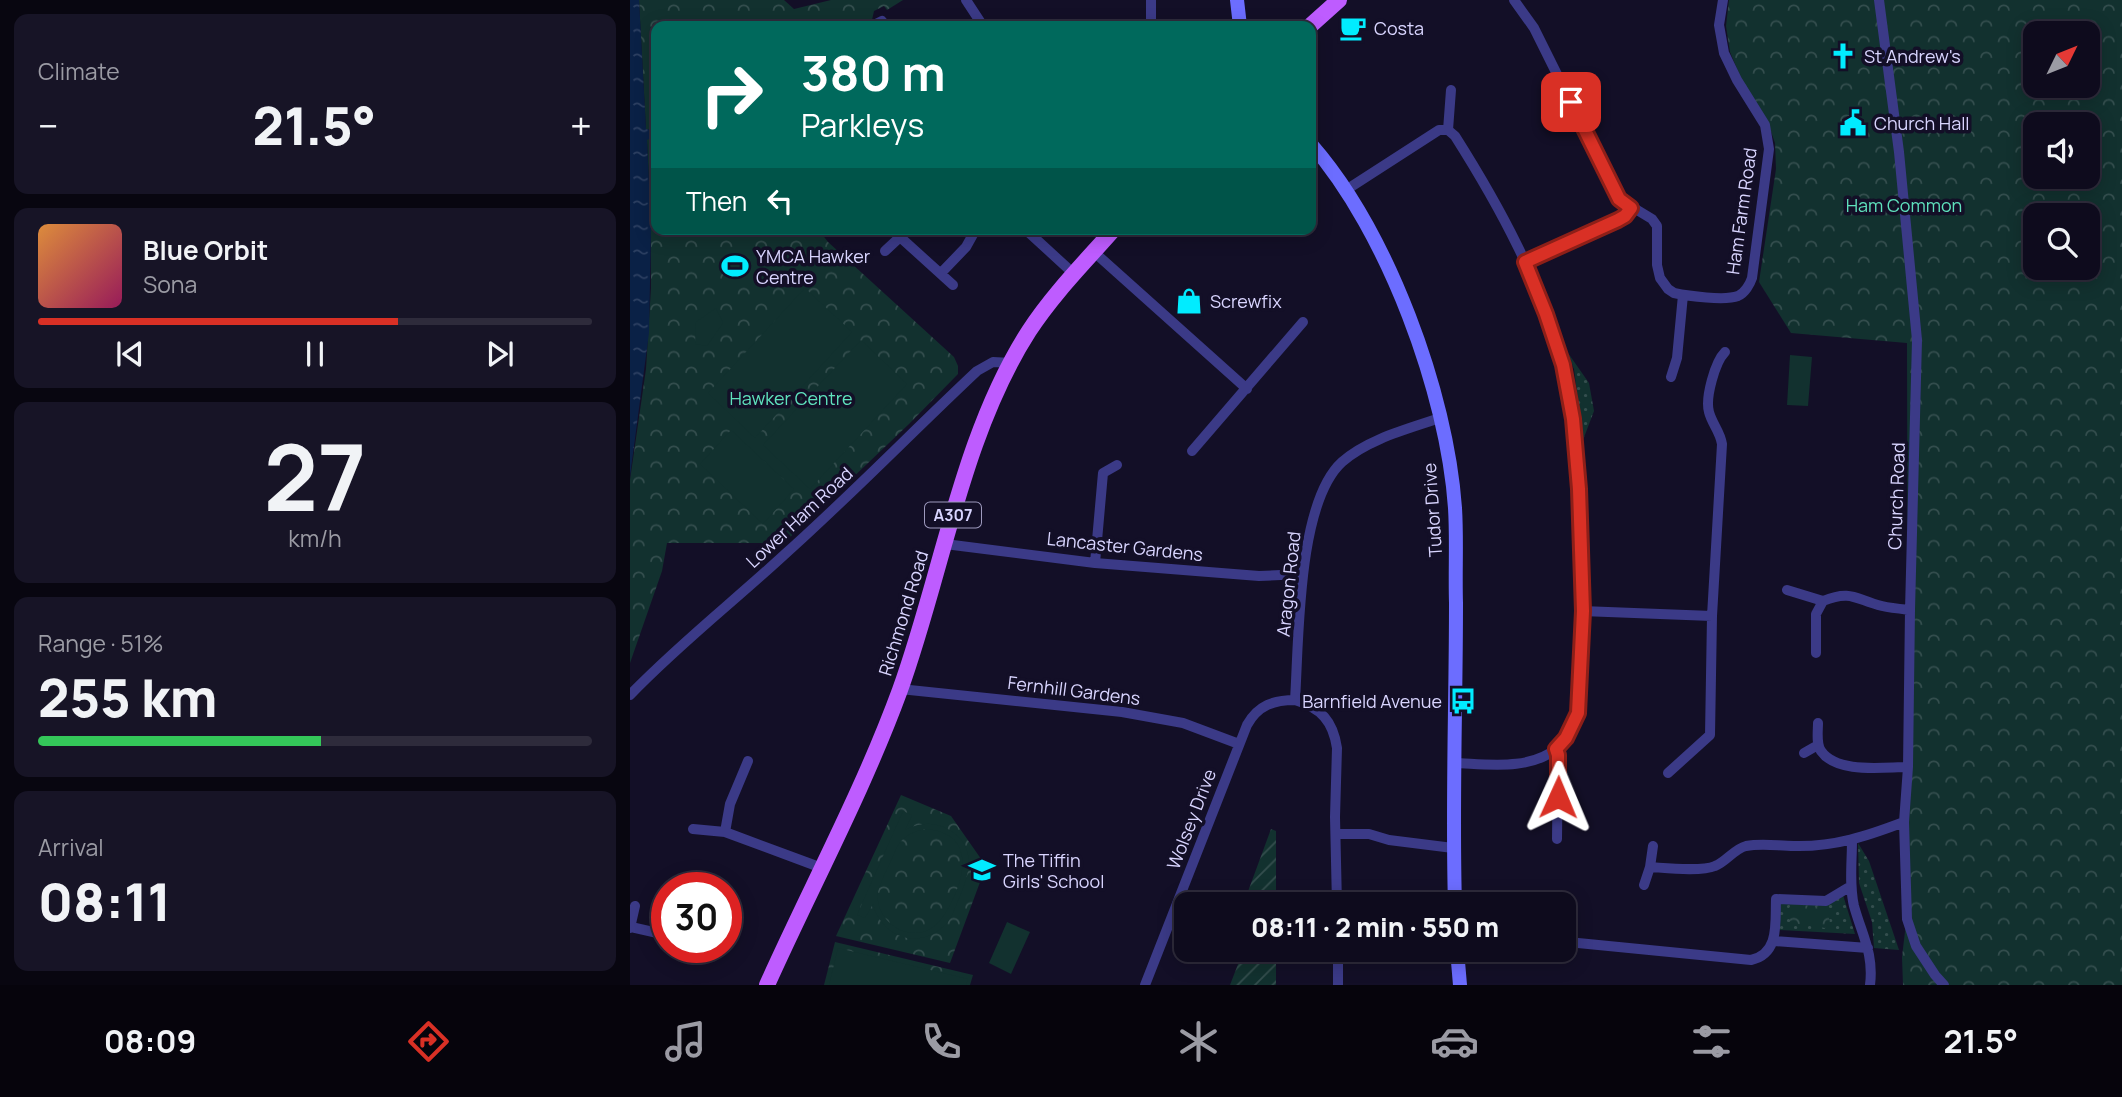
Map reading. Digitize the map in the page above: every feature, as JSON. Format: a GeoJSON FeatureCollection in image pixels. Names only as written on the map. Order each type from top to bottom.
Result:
{"type":"FeatureCollection","features":[{"type":"Feature","properties":{"kind":"main road"},"geometry":{"type":"LineString","coordinates":[[1316,21],[1339,0]]}},
{"type":"Feature","properties":{"kind":"main road","name":"Richmond Road"},"geometry":{"type":"LineString","coordinates":[[767,985],[866,774],[900,689],[968,468],[993,400],[1029,332],[1109,235]]}},
{"type":"Feature","properties":{"kind":"street"},"geometry":{"type":"LineString","coordinates":[[966,0],[980,21]]}},
{"type":"Feature","properties":{"kind":"street"},"geometry":{"type":"LineString","coordinates":[[1151,0],[1151,21]]}},
{"type":"Feature","properties":{"kind":"street"},"geometry":{"type":"LineString","coordinates":[[1237,0],[1239,21]]}},
{"type":"Feature","properties":{"kind":"street"},"geometry":{"type":"LineString","coordinates":[[1514,0],[1534,28],[1619,199],[1631,208],[1618,220],[1525,262]]}},
{"type":"Feature","properties":{"kind":"street","name":"Ham Farm Road"},"geometry":{"type":"LineString","coordinates":[[1631,208],[1652,219],[1657,226],[1657,265],[1660,278],[1668,289],[1683,295],[1730,297],[1743,292],[1752,278],[1769,149],[1765,125],[1724,53],[1719,25],[1723,0]]}},
{"type":"Feature","properties":{"kind":"street","name":"Church Road"},"geometry":{"type":"LineString","coordinates":[[1879,0],[1899,152],[1916,319],[1917,402],[1908,767],[1904,822],[1908,919],[1916,946],[1944,985]]}},
{"type":"Feature","properties":{"kind":"street"},"geometry":{"type":"LineString","coordinates":[[1448,130],[1451,90]]}},
{"type":"Feature","properties":{"kind":"street"},"geometry":{"type":"LineString","coordinates":[[1346,190],[1439,130],[1448,130],[1455,136],[1496,203],[1525,262],[1563,365],[1573,419],[1579,489],[1583,611],[1578,713],[1566,738],[1556,749],[1539,758],[1514,764],[1454,763]]}},
{"type":"Feature","properties":{"kind":"street","name":"Tudor Drive"},"geometry":{"type":"LineString","coordinates":[[1316,151],[1346,190],[1369,230],[1399,294],[1419,345],[1449,459],[1455,509],[1455,892]]}},
{"type":"Feature","properties":{"kind":"street"},"geometry":{"type":"LineString","coordinates":[[886,251],[901,235]]}},
{"type":"Feature","properties":{"kind":"street"},"geometry":{"type":"LineString","coordinates":[[905,235],[953,285]]}},
{"type":"Feature","properties":{"kind":"street"},"geometry":{"type":"LineString","coordinates":[[942,272],[972,235]]}},
{"type":"Feature","properties":{"kind":"street"},"geometry":{"type":"LineString","coordinates":[[1032,235],[1074,274]]}},
{"type":"Feature","properties":{"kind":"street"},"geometry":{"type":"LineString","coordinates":[[1094,252],[1247,389]]}},
{"type":"Feature","properties":{"kind":"street"},"geometry":{"type":"LineString","coordinates":[[1671,377],[1677,358],[1683,295]]}},
{"type":"Feature","properties":{"kind":"street"},"geometry":{"type":"LineString","coordinates":[[1192,451],[1303,322]]}},
{"type":"Feature","properties":{"kind":"street"},"geometry":{"type":"LineString","coordinates":[[1668,773],[1710,736],[1712,616],[1722,444],[1720,433],[1708,408],[1710,387],[1720,356],[1725,352]]}},
{"type":"Feature","properties":{"kind":"street","name":"Lower Ham Road"},"geometry":{"type":"LineString","coordinates":[[630,695],[785,555],[977,371],[998,361],[1009,366]]}},
{"type":"Feature","properties":{"kind":"street","name":"Aragon Road"},"geometry":{"type":"LineString","coordinates":[[1295,700],[1303,574],[1315,510],[1329,476],[1360,449],[1440,418]]}},
{"type":"Feature","properties":{"kind":"street"},"geometry":{"type":"LineString","coordinates":[[1095,563],[1103,473],[1117,465]]}},
{"type":"Feature","properties":{"kind":"street","name":"Lancaster Gardens"},"geometry":{"type":"LineString","coordinates":[[945,544],[1095,563],[1259,576],[1303,574]]}},
{"type":"Feature","properties":{"kind":"street"},"geometry":{"type":"LineString","coordinates":[[1787,590],[1823,600],[1849,594],[1881,606],[1910,610]]}},
{"type":"Feature","properties":{"kind":"street"},"geometry":{"type":"LineString","coordinates":[[1816,653],[1816,614],[1823,600]]}},
{"type":"Feature","properties":{"kind":"street"},"geometry":{"type":"LineString","coordinates":[[1583,611],[1712,616]]}},
{"type":"Feature","properties":{"kind":"street","name":"Fernhill Gardens"},"geometry":{"type":"LineString","coordinates":[[900,689],[1122,712],[1183,723],[1239,744]]}},
{"type":"Feature","properties":{"kind":"street"},"geometry":{"type":"LineString","coordinates":[[1239,744],[1247,725],[1259,709],[1275,702],[1295,700],[1316,709],[1331,726],[1337,748],[1337,892]]}},
{"type":"Feature","properties":{"kind":"street"},"geometry":{"type":"LineString","coordinates":[[1818,723],[1818,745],[1830,760],[1845,767],[1908,767]]}},
{"type":"Feature","properties":{"kind":"street","name":"Wolsey Drive"},"geometry":{"type":"LineString","coordinates":[[1145,985],[1239,744]]}},
{"type":"Feature","properties":{"kind":"street"},"geometry":{"type":"LineString","coordinates":[[1804,753],[1818,745]]}},
{"type":"Feature","properties":{"kind":"street"},"geometry":{"type":"LineString","coordinates":[[1556,749],[1557,839]]}},
{"type":"Feature","properties":{"kind":"street"},"geometry":{"type":"LineString","coordinates":[[725,832],[730,804],[748,761]]}},
{"type":"Feature","properties":{"kind":"street"},"geometry":{"type":"LineString","coordinates":[[1650,867],[1714,867],[1743,847],[1769,844],[1795,846],[1852,840],[1904,822]]}},
{"type":"Feature","properties":{"kind":"street"},"geometry":{"type":"LineString","coordinates":[[693,829],[725,832],[822,868]]}},
{"type":"Feature","properties":{"kind":"street"},"geometry":{"type":"LineString","coordinates":[[1336,834],[1369,834],[1389,840],[1453,848]]}},
{"type":"Feature","properties":{"kind":"street"},"geometry":{"type":"LineString","coordinates":[[1852,840],[1851,886],[1854,905],[1868,948],[1871,964],[1870,985]]}},
{"type":"Feature","properties":{"kind":"street"},"geometry":{"type":"LineString","coordinates":[[1644,885],[1653,846]]}},
{"type":"Feature","properties":{"kind":"street"},"geometry":{"type":"LineString","coordinates":[[1576,943],[1751,960],[1763,956],[1774,941],[1776,899],[1826,901],[1851,886]]}},
{"type":"Feature","properties":{"kind":"street"},"geometry":{"type":"LineString","coordinates":[[635,906],[630,928],[651,932]]}},
{"type":"Feature","properties":{"kind":"street"},"geometry":{"type":"LineString","coordinates":[[1774,941],[1868,948]]}},
{"type":"Feature","properties":{"kind":"street"},"geometry":{"type":"LineString","coordinates":[[1338,962],[1338,985]]}},
{"type":"Feature","properties":{"kind":"street"},"geometry":{"type":"LineString","coordinates":[[1458,962],[1460,985]]}},
{"type":"Feature","properties":{"kind":"green space"},"geometry":{"type":"Polygon","coordinates":[[[639,0],[784,0],[794,9],[831,0],[903,0],[887,10],[884,6],[874,11],[870,21],[651,21],[651,229],[647,140],[650,130],[646,129],[639,0]]]}},
{"type":"Feature","properties":{"kind":"green space","name":"Ham Common"},"geometry":{"type":"Polygon","coordinates":[[[1729,0],[2122,0],[2122,985],[1903,985],[1908,767],[1907,343],[1791,333],[1759,282],[1776,169],[1775,143],[1767,120],[1741,78],[1730,52],[1726,26],[1729,0]]]}},
{"type":"Feature","properties":{"kind":"green space","name":"Hawker Centre"},"geometry":{"type":"Polygon","coordinates":[[[651,235],[823,235],[954,357],[958,374],[784,543],[667,543],[662,571],[630,663],[630,480],[646,369],[651,235]]]}},
{"type":"Feature","properties":{"kind":"green space","name":"Hawker Centre"},"geometry":{"type":"Polygon","coordinates":[[[805,288],[852,332],[755,438],[708,393],[805,288]]]}},
{"type":"Feature","properties":{"kind":"green space"},"geometry":{"type":"Polygon","coordinates":[[[716,308],[723,323],[707,346],[695,344],[696,322],[716,308]]]}},
{"type":"Feature","properties":{"kind":"green space"},"geometry":{"type":"Polygon","coordinates":[[[861,340],[907,384],[810,489],[763,445],[861,340]]]}},
{"type":"Feature","properties":{"kind":"green space"},"geometry":{"type":"Polygon","coordinates":[[[1568,353],[1589,383],[1594,411],[1583,440],[1574,369],[1568,353]]]}},
{"type":"Feature","properties":{"kind":"green space"},"geometry":{"type":"Polygon","coordinates":[[[1790,355],[1812,357],[1808,406],[1787,405],[1790,355]]]}},
{"type":"Feature","properties":{"kind":"green space"},"geometry":{"type":"Polygon","coordinates":[[[731,430],[794,489],[763,524],[700,464],[731,430]]]}},
{"type":"Feature","properties":{"kind":"green space"},"geometry":{"type":"Polygon","coordinates":[[[901,795],[951,816],[986,866],[950,963],[836,936],[901,795]]]}},
{"type":"Feature","properties":{"kind":"green space"},"geometry":{"type":"Polygon","coordinates":[[[903,811],[912,815],[905,830],[916,825],[934,824],[960,838],[965,846],[969,864],[965,884],[949,921],[934,934],[912,938],[892,932],[877,915],[873,904],[865,918],[857,915],[903,811]],[[924,829],[903,839],[881,881],[878,895],[880,909],[888,921],[900,930],[917,933],[932,928],[944,915],[956,892],[962,870],[961,851],[950,836],[924,829]]]}},
{"type":"Feature","properties":{"kind":"green space"},"geometry":{"type":"Polygon","coordinates":[[[1271,829],[1276,831],[1276,892],[1248,892],[1271,829]]]}},
{"type":"Feature","properties":{"kind":"green space"},"geometry":{"type":"Polygon","coordinates":[[[1858,843],[1869,861],[1899,950],[1874,948],[1872,922],[1859,883],[1858,843]]]}},
{"type":"Feature","properties":{"kind":"green space"},"geometry":{"type":"Polygon","coordinates":[[[1843,895],[1855,934],[1780,930],[1779,902],[1843,895]]]}},
{"type":"Feature","properties":{"kind":"green space"},"geometry":{"type":"Polygon","coordinates":[[[1791,904],[1824,907],[1830,921],[1825,928],[1792,923],[1786,915],[1791,904]]]}},
{"type":"Feature","properties":{"kind":"green space"},"geometry":{"type":"Polygon","coordinates":[[[1007,922],[1030,932],[1011,974],[989,963],[1007,922]]]}},
{"type":"Feature","properties":{"kind":"green space"},"geometry":{"type":"Polygon","coordinates":[[[835,942],[973,975],[970,985],[824,985],[835,942]]]}},
{"type":"Feature","properties":{"kind":"green space"},"geometry":{"type":"Polygon","coordinates":[[[838,948],[968,979],[966,985],[829,985],[838,948]]]}},
{"type":"Feature","properties":{"kind":"green space"},"geometry":{"type":"Polygon","coordinates":[[[1239,962],[1276,962],[1276,985],[1230,985],[1239,962]]]}},
{"type":"Feature","properties":{"kind":"water"},"geometry":{"type":"Polygon","coordinates":[[[630,0],[639,0],[646,129],[651,130],[651,138],[647,140],[651,229],[649,333],[630,476],[630,0]]]}},
{"type":"Feature","properties":{"kind":"place","name":"Costa"},"geometry":{"type":"Point","coordinates":[1353,28]}},
{"type":"Feature","properties":{"kind":"place","name":"St Andrew's"},"geometry":{"type":"Point","coordinates":[1843,56]}},
{"type":"Feature","properties":{"kind":"place","name":"Church Hall"},"geometry":{"type":"Point","coordinates":[1853,123]}},
{"type":"Feature","properties":{"kind":"place","name":"YMCA Hawker Centre"},"geometry":{"type":"Point","coordinates":[735,266]}},
{"type":"Feature","properties":{"kind":"place","name":"Screwfix"},"geometry":{"type":"Point","coordinates":[1189,301]}},
{"type":"Feature","properties":{"kind":"place","name":"Barnfield Avenue"},"geometry":{"type":"Point","coordinates":[1463,701]}},
{"type":"Feature","properties":{"kind":"place","name":"The Tiffin Girls' School"},"geometry":{"type":"Point","coordinates":[982,870]}},
{"type":"Feature","properties":{"kind":"route"},"geometry":{"type":"LineString","coordinates":[[1558,797],[1556,749],[1566,738],[1578,713],[1583,611],[1579,489],[1573,419],[1563,365],[1525,262],[1618,220],[1631,208],[1619,199],[1571,102]]}}]}
